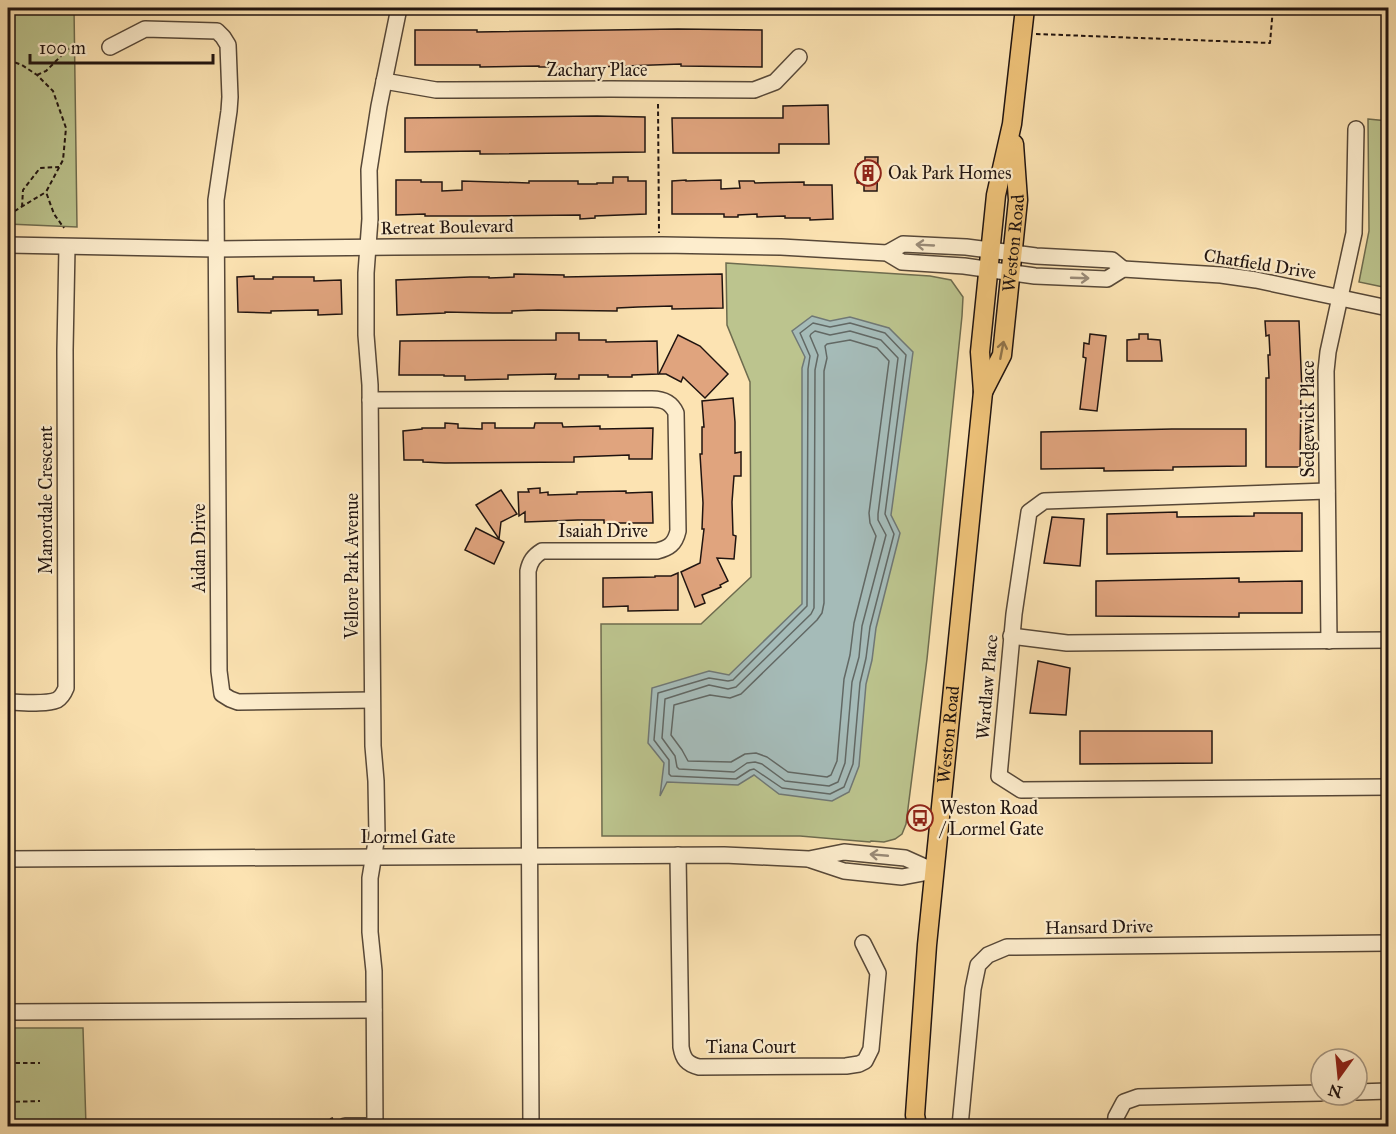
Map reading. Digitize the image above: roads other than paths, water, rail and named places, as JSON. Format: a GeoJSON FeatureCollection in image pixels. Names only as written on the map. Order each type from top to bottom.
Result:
{"type":"FeatureCollection","features":[{"type":"Feature","properties":{"kind":"main road","name":"Weston Road"},"geometry":{"type":"LineString","coordinates":[[914,1123],[927,945],[983,392],[980,352],[996,195],[1012,124],[1025,8]]}},
{"type":"Feature","properties":{"kind":"main road","name":"Weston Road"},"geometry":{"type":"LineString","coordinates":[[983,392],[1002,356],[1011,273],[1018,200],[1012,124]]}},
{"type":"Feature","properties":{"kind":"street","name":"Vellore Park Avenue"},"geometry":{"type":"LineString","coordinates":[[374,1126],[374,971],[370,932],[370,878],[377,836],[372,700],[370,399],[366,273],[370,219],[370,157],[399,8]]}},
{"type":"Feature","properties":{"kind":"street"},"geometry":{"type":"LineString","coordinates":[[110,47],[145,29],[206,29],[217,31],[224,37],[228,45],[230,97],[216,191],[216,249]]}},
{"type":"Feature","properties":{"kind":"street","name":"Zachary Place"},"geometry":{"type":"LineString","coordinates":[[384,81],[436,90],[754,90],[775,82],[799,57]]}},
{"type":"Feature","properties":{"kind":"street","name":"Sedgewick Place"},"geometry":{"type":"LineString","coordinates":[[1329,641],[1326,371],[1328,352],[1354,233],[1356,129]]}},
{"type":"Feature","properties":{"kind":"street","name":"Retreat Boulevard"},"geometry":{"type":"LineString","coordinates":[[887,253],[903,244],[966,247],[1012,253]]}},
{"type":"Feature","properties":{"kind":"street","name":"Retreat Boulevard"},"geometry":{"type":"LineString","coordinates":[[8,245],[216,249],[733,245],[887,253],[902,262],[989,270]]}},
{"type":"Feature","properties":{"kind":"street","name":"Manordale Crescent"},"geometry":{"type":"LineString","coordinates":[[8,702],[57,700],[66,688],[67,247]]}},
{"type":"Feature","properties":{"kind":"street","name":"Aidan Drive"},"geometry":{"type":"LineString","coordinates":[[216,249],[219,671],[222,694],[238,702],[372,700]]}},
{"type":"Feature","properties":{"kind":"street","name":"Chatfield Drive"},"geometry":{"type":"LineString","coordinates":[[1012,253],[1112,260],[1123,269]]}},
{"type":"Feature","properties":{"kind":"street","name":"Chatfield Drive"},"geometry":{"type":"LineString","coordinates":[[989,270],[1035,276],[1107,279],[1123,269],[1221,275],[1256,280],[1389,308]]}},
{"type":"Feature","properties":{"kind":"street","name":"Isaiah Drive"},"geometry":{"type":"LineString","coordinates":[[370,399],[661,399],[669,402],[676,412],[678,531],[673,544],[657,551],[542,551],[534,556],[528,571],[531,1126]]}},
{"type":"Feature","properties":{"kind":"street","name":"Wardlaw Place"},"geometry":{"type":"LineString","coordinates":[[1328,491],[1044,501],[1029,512],[1011,636],[999,776],[1021,790],[1389,787]]}},
{"type":"Feature","properties":{"kind":"street"},"geometry":{"type":"LineString","coordinates":[[1011,636],[1067,643],[1389,640]]}},
{"type":"Feature","properties":{"kind":"street","name":"Lormel Gate"},"geometry":{"type":"LineString","coordinates":[[8,859],[724,855],[809,859],[844,852],[905,858],[934,871]]}},
{"type":"Feature","properties":{"kind":"street","name":"Tiana Court"},"geometry":{"type":"LineString","coordinates":[[678,855],[681,1047],[685,1061],[691,1065],[699,1067],[846,1066],[864,1061],[871,1049],[878,973],[863,943]]}},
{"type":"Feature","properties":{"kind":"street","name":"Hansard Drive"},"geometry":{"type":"LineString","coordinates":[[960,1126],[973,989],[978,965],[988,955],[1007,947],[1389,943]]}},
{"type":"Feature","properties":{"kind":"street"},"geometry":{"type":"LineString","coordinates":[[8,1012],[374,1010]]}},
{"type":"Feature","properties":{"kind":"street"},"geometry":{"type":"LineString","coordinates":[[1369,1092],[1389,1091]]}},
{"type":"Feature","properties":{"kind":"street"},"geometry":{"type":"LineString","coordinates":[[1115,1126],[1116,1117],[1124,1102],[1138,1096],[1309,1093]]}},
{"type":"Feature","properties":{"kind":"street"},"geometry":{"type":"LineString","coordinates":[[345,1126],[374,1126]]}},
{"type":"Feature","properties":{"kind":"water"},"geometry":{"type":"Polygon","coordinates":[[[812,316],[830,321],[850,317],[889,328],[913,352],[891,515],[900,533],[876,628],[866,684],[859,766],[849,792],[832,801],[779,794],[754,775],[738,785],[667,782],[660,796],[664,763],[648,743],[652,688],[709,671],[729,675],[802,604],[802,368],[805,357],[792,331],[812,316]]]}},
{"type":"Feature","properties":{"kind":"place","name":"Oak Park Homes"},"geometry":{"type":"Point","coordinates":[868,173]}},
{"type":"Feature","properties":{"kind":"place","name":"Weston Road / Lormel Gate"},"geometry":{"type":"Point","coordinates":[920,818]}}]}
